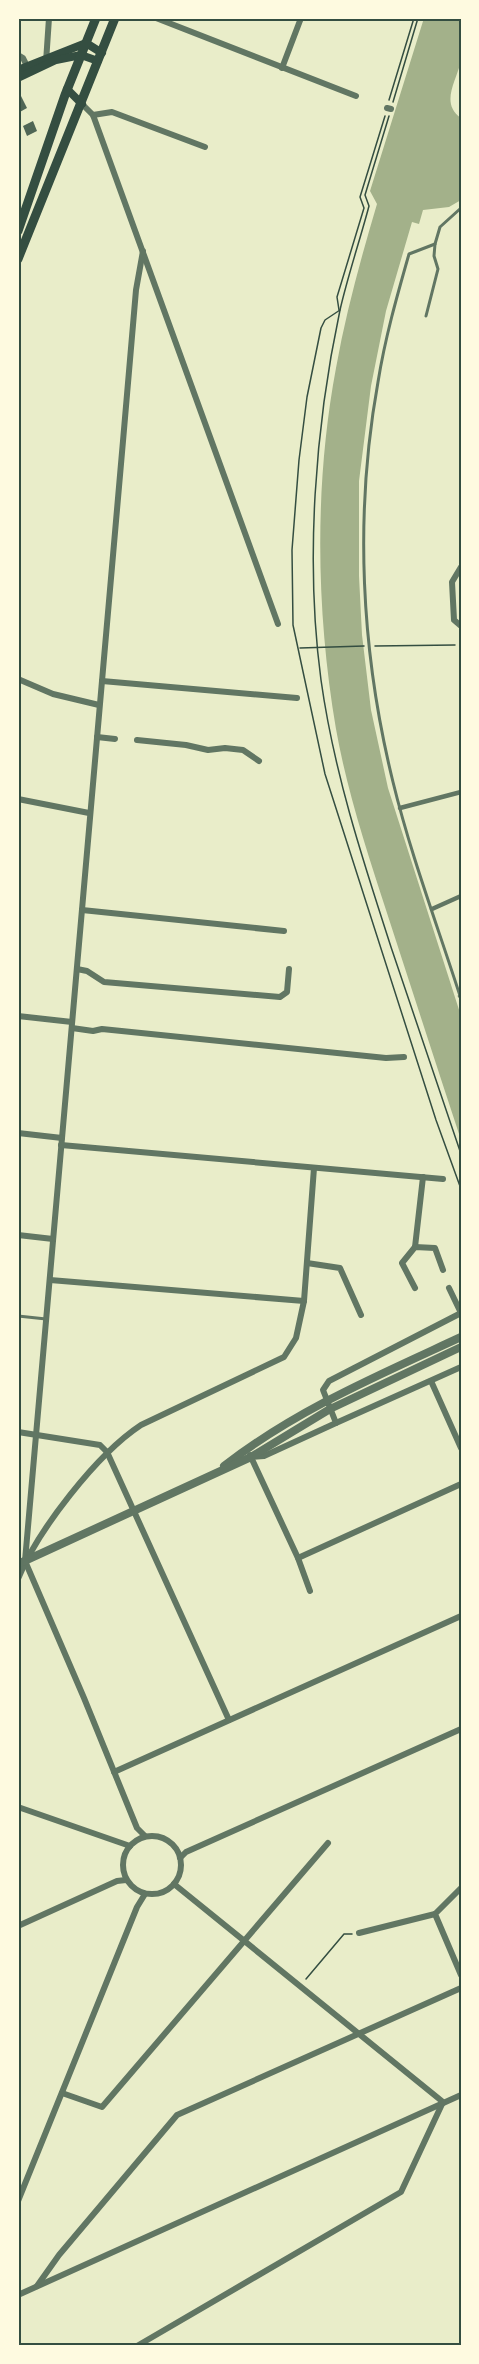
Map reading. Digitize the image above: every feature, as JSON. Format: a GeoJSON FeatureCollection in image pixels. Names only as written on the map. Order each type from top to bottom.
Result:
{"type":"FeatureCollection","features":[{"type":"Feature","properties":{"kind":"main road"},"geometry":{"type":"LineString","coordinates":[[18,229],[96,18]]}},
{"type":"Feature","properties":{"kind":"main road"},"geometry":{"type":"LineString","coordinates":[[18,259],[116,18]]}},
{"type":"Feature","properties":{"kind":"main road"},"geometry":{"type":"LineString","coordinates":[[18,78],[46,61],[86,43]]}},
{"type":"Feature","properties":{"kind":"main road"},"geometry":{"type":"LineString","coordinates":[[86,43],[100,57]]}},
{"type":"Feature","properties":{"kind":"main road"},"geometry":{"type":"LineString","coordinates":[[22,68],[81,55],[100,57]]}},
{"type":"Feature","properties":{"kind":"main road"},"geometry":{"type":"LineString","coordinates":[[68,89],[82,104]]}},
{"type":"Feature","properties":{"kind":"street"},"geometry":{"type":"LineString","coordinates":[[46,61],[49,18]]}},
{"type":"Feature","properties":{"kind":"street"},"geometry":{"type":"LineString","coordinates":[[156,18],[356,96]]}},
{"type":"Feature","properties":{"kind":"street"},"geometry":{"type":"LineString","coordinates":[[282,68],[301,18]]}},
{"type":"Feature","properties":{"kind":"street"},"geometry":{"type":"LineString","coordinates":[[18,55],[23,58],[22,68]]}},
{"type":"Feature","properties":{"kind":"street"},"geometry":{"type":"LineString","coordinates":[[82,104],[93,115],[279,624]]}},
{"type":"Feature","properties":{"kind":"street"},"geometry":{"type":"LineString","coordinates":[[93,115],[112,112],[205,147]]}},
{"type":"Feature","properties":{"kind":"street"},"geometry":{"type":"LineString","coordinates":[[18,1579],[28,1528],[136,290],[143,251]]}},
{"type":"Feature","properties":{"kind":"street"},"geometry":{"type":"LineString","coordinates":[[461,567],[452,582],[454,620],[461,626]]}},
{"type":"Feature","properties":{"kind":"street"},"geometry":{"type":"LineString","coordinates":[[18,679],[53,694],[99,705]]}},
{"type":"Feature","properties":{"kind":"street"},"geometry":{"type":"LineString","coordinates":[[102,681],[297,698]]}},
{"type":"Feature","properties":{"kind":"street"},"geometry":{"type":"LineString","coordinates":[[97,737],[115,739]]}},
{"type":"Feature","properties":{"kind":"street"},"geometry":{"type":"LineString","coordinates":[[137,740],[186,745],[208,750],[225,748],[243,750],[260,762]]}},
{"type":"Feature","properties":{"kind":"street"},"geometry":{"type":"LineString","coordinates":[[400,808],[461,792]]}},
{"type":"Feature","properties":{"kind":"street"},"geometry":{"type":"LineString","coordinates":[[18,799],[89,813]]}},
{"type":"Feature","properties":{"kind":"street"},"geometry":{"type":"LineString","coordinates":[[432,909],[461,896]]}},
{"type":"Feature","properties":{"kind":"street"},"geometry":{"type":"LineString","coordinates":[[82,910],[284,931]]}},
{"type":"Feature","properties":{"kind":"street"},"geometry":{"type":"LineString","coordinates":[[77,969],[87,971],[104,982],[280,997],[287,992],[289,969]]}},
{"type":"Feature","properties":{"kind":"street"},"geometry":{"type":"LineString","coordinates":[[18,1016],[93,1031],[102,1029],[386,1058],[404,1057]]}},
{"type":"Feature","properties":{"kind":"street"},"geometry":{"type":"LineString","coordinates":[[18,1133],[61,1141],[314,1168],[443,1179]]}},
{"type":"Feature","properties":{"kind":"street"},"geometry":{"type":"LineString","coordinates":[[22,1563],[86,1476],[122,1437],[141,1425],[284,1357],[296,1338],[304,1301],[314,1168]]}},
{"type":"Feature","properties":{"kind":"street"},"geometry":{"type":"LineString","coordinates":[[415,1288],[402,1263],[415,1247],[423,1178]]}},
{"type":"Feature","properties":{"kind":"street"},"geometry":{"type":"LineString","coordinates":[[18,1235],[53,1239]]}},
{"type":"Feature","properties":{"kind":"street"},"geometry":{"type":"LineString","coordinates":[[415,1247],[435,1248],[443,1270]]}},
{"type":"Feature","properties":{"kind":"street"},"geometry":{"type":"LineString","coordinates":[[307,1263],[340,1268],[361,1315]]}},
{"type":"Feature","properties":{"kind":"street"},"geometry":{"type":"LineString","coordinates":[[50,1280],[304,1301]]}},
{"type":"Feature","properties":{"kind":"street"},"geometry":{"type":"LineString","coordinates":[[336,1423],[323,1390],[328,1381],[461,1313],[449,1288]]}},
{"type":"Feature","properties":{"kind":"street"},"geometry":{"type":"LineString","coordinates":[[213,1474],[247,1448],[327,1400],[461,1337]]}},
{"type":"Feature","properties":{"kind":"street"},"geometry":{"type":"LineString","coordinates":[[22,1563],[251,1457],[330,1409],[461,1347]]}},
{"type":"Feature","properties":{"kind":"street"},"geometry":{"type":"LineString","coordinates":[[251,1457],[264,1456],[461,1367]]}},
{"type":"Feature","properties":{"kind":"street"},"geometry":{"type":"LineString","coordinates":[[431,1381],[461,1448]]}},
{"type":"Feature","properties":{"kind":"street"},"geometry":{"type":"LineString","coordinates":[[18,1432],[100,1445],[107,1452],[229,1720]]}},
{"type":"Feature","properties":{"kind":"street"},"geometry":{"type":"LineString","coordinates":[[247,1448],[298,1558],[310,1591]]}},
{"type":"Feature","properties":{"kind":"street"},"geometry":{"type":"LineString","coordinates":[[298,1558],[461,1484]]}},
{"type":"Feature","properties":{"kind":"street"},"geometry":{"type":"LineString","coordinates":[[28,1528],[44,1532]]}},
{"type":"Feature","properties":{"kind":"street"},"geometry":{"type":"LineString","coordinates":[[22,1563],[137,1828],[146,1836],[163,1838],[176,1849],[180,1858],[180,1870],[174,1884],[161,1893],[145,1894],[126,1880],[122,1862],[130,1845],[146,1836]]}},
{"type":"Feature","properties":{"kind":"street"},"geometry":{"type":"LineString","coordinates":[[114,1772],[461,1616]]}},
{"type":"Feature","properties":{"kind":"street"},"geometry":{"type":"LineString","coordinates":[[180,1858],[186,1852],[461,1728]]}},
{"type":"Feature","properties":{"kind":"street"},"geometry":{"type":"LineString","coordinates":[[18,1807],[130,1845]]}},
{"type":"Feature","properties":{"kind":"street"},"geometry":{"type":"LineString","coordinates":[[62,2092],[102,2107],[328,1843]]}},
{"type":"Feature","properties":{"kind":"street"},"geometry":{"type":"LineString","coordinates":[[18,1926],[117,1881],[126,1880]]}},
{"type":"Feature","properties":{"kind":"street"},"geometry":{"type":"LineString","coordinates":[[174,1884],[443,2102]]}},
{"type":"Feature","properties":{"kind":"street"},"geometry":{"type":"LineString","coordinates":[[359,1934],[435,1914],[461,1888]]}},
{"type":"Feature","properties":{"kind":"street"},"geometry":{"type":"LineString","coordinates":[[18,2201],[137,1906],[145,1894]]}},
{"type":"Feature","properties":{"kind":"street"},"geometry":{"type":"LineString","coordinates":[[435,1914],[461,1975]]}},
{"type":"Feature","properties":{"kind":"street"},"geometry":{"type":"LineString","coordinates":[[37,2286],[59,2255],[177,2115],[461,1988]]}},
{"type":"Feature","properties":{"kind":"street"},"geometry":{"type":"LineString","coordinates":[[18,2295],[461,2095]]}},
{"type":"Feature","properties":{"kind":"street"},"geometry":{"type":"LineString","coordinates":[[137,2346],[401,2192],[443,2102]]}},
{"type":"Feature","properties":{"kind":"lane"},"geometry":{"type":"LineString","coordinates":[[426,316],[438,269],[434,256],[435,244],[441,227],[461,208]]}},
{"type":"Feature","properties":{"kind":"lane"},"geometry":{"type":"LineString","coordinates":[[435,244],[409,254],[391,317],[377,382],[367,470],[363,537],[366,616],[376,703],[400,808],[461,997]]}},
{"type":"Feature","properties":{"kind":"lane"},"geometry":{"type":"LineString","coordinates":[[18,1316],[46,1319]]}},
{"type":"Feature","properties":{"kind":"path"},"geometry":{"type":"LineString","coordinates":[[416,18],[365,195],[369,206],[339,311],[321,422],[313,538],[321,677],[336,759],[354,833],[461,1154]]}},
{"type":"Feature","properties":{"kind":"path"},"geometry":{"type":"LineString","coordinates":[[339,311],[337,297],[364,208],[360,197],[389,108]]}},
{"type":"Feature","properties":{"kind":"path"},"geometry":{"type":"LineString","coordinates":[[339,311],[325,320],[321,328],[307,397],[299,460],[292,550],[293,625],[325,774],[436,1120],[461,1189]]}},
{"type":"Feature","properties":{"kind":"path"},"geometry":{"type":"LineString","coordinates":[[300,648],[455,645]]}},
{"type":"Feature","properties":{"kind":"path"},"geometry":{"type":"LineString","coordinates":[[300,1987],[344,1934],[359,1934]]}},
{"type":"Feature","properties":{"kind":"shaded area"},"geometry":{"type":"Polygon","coordinates":[[[424,18],[461,18],[461,61],[450,99],[451,106],[461,118],[461,200],[449,207],[423,210],[419,224],[412,222],[386,311],[371,386],[359,481],[359,576],[362,635],[371,710],[388,788],[461,1016],[461,1140],[372,866],[346,775],[329,684],[321,594],[321,503],[329,413],[336,368],[354,285],[377,204],[370,191],[424,18]]]}},
{"type":"Feature","properties":{"kind":"building"},"geometry":{"type":"Polygon","coordinates":[[[21,96],[27,108],[18,113],[18,97],[21,96]]]}},
{"type":"Feature","properties":{"kind":"building"},"geometry":{"type":"Polygon","coordinates":[[[33,121],[37,131],[27,136],[23,126],[33,121]]]}}]}
